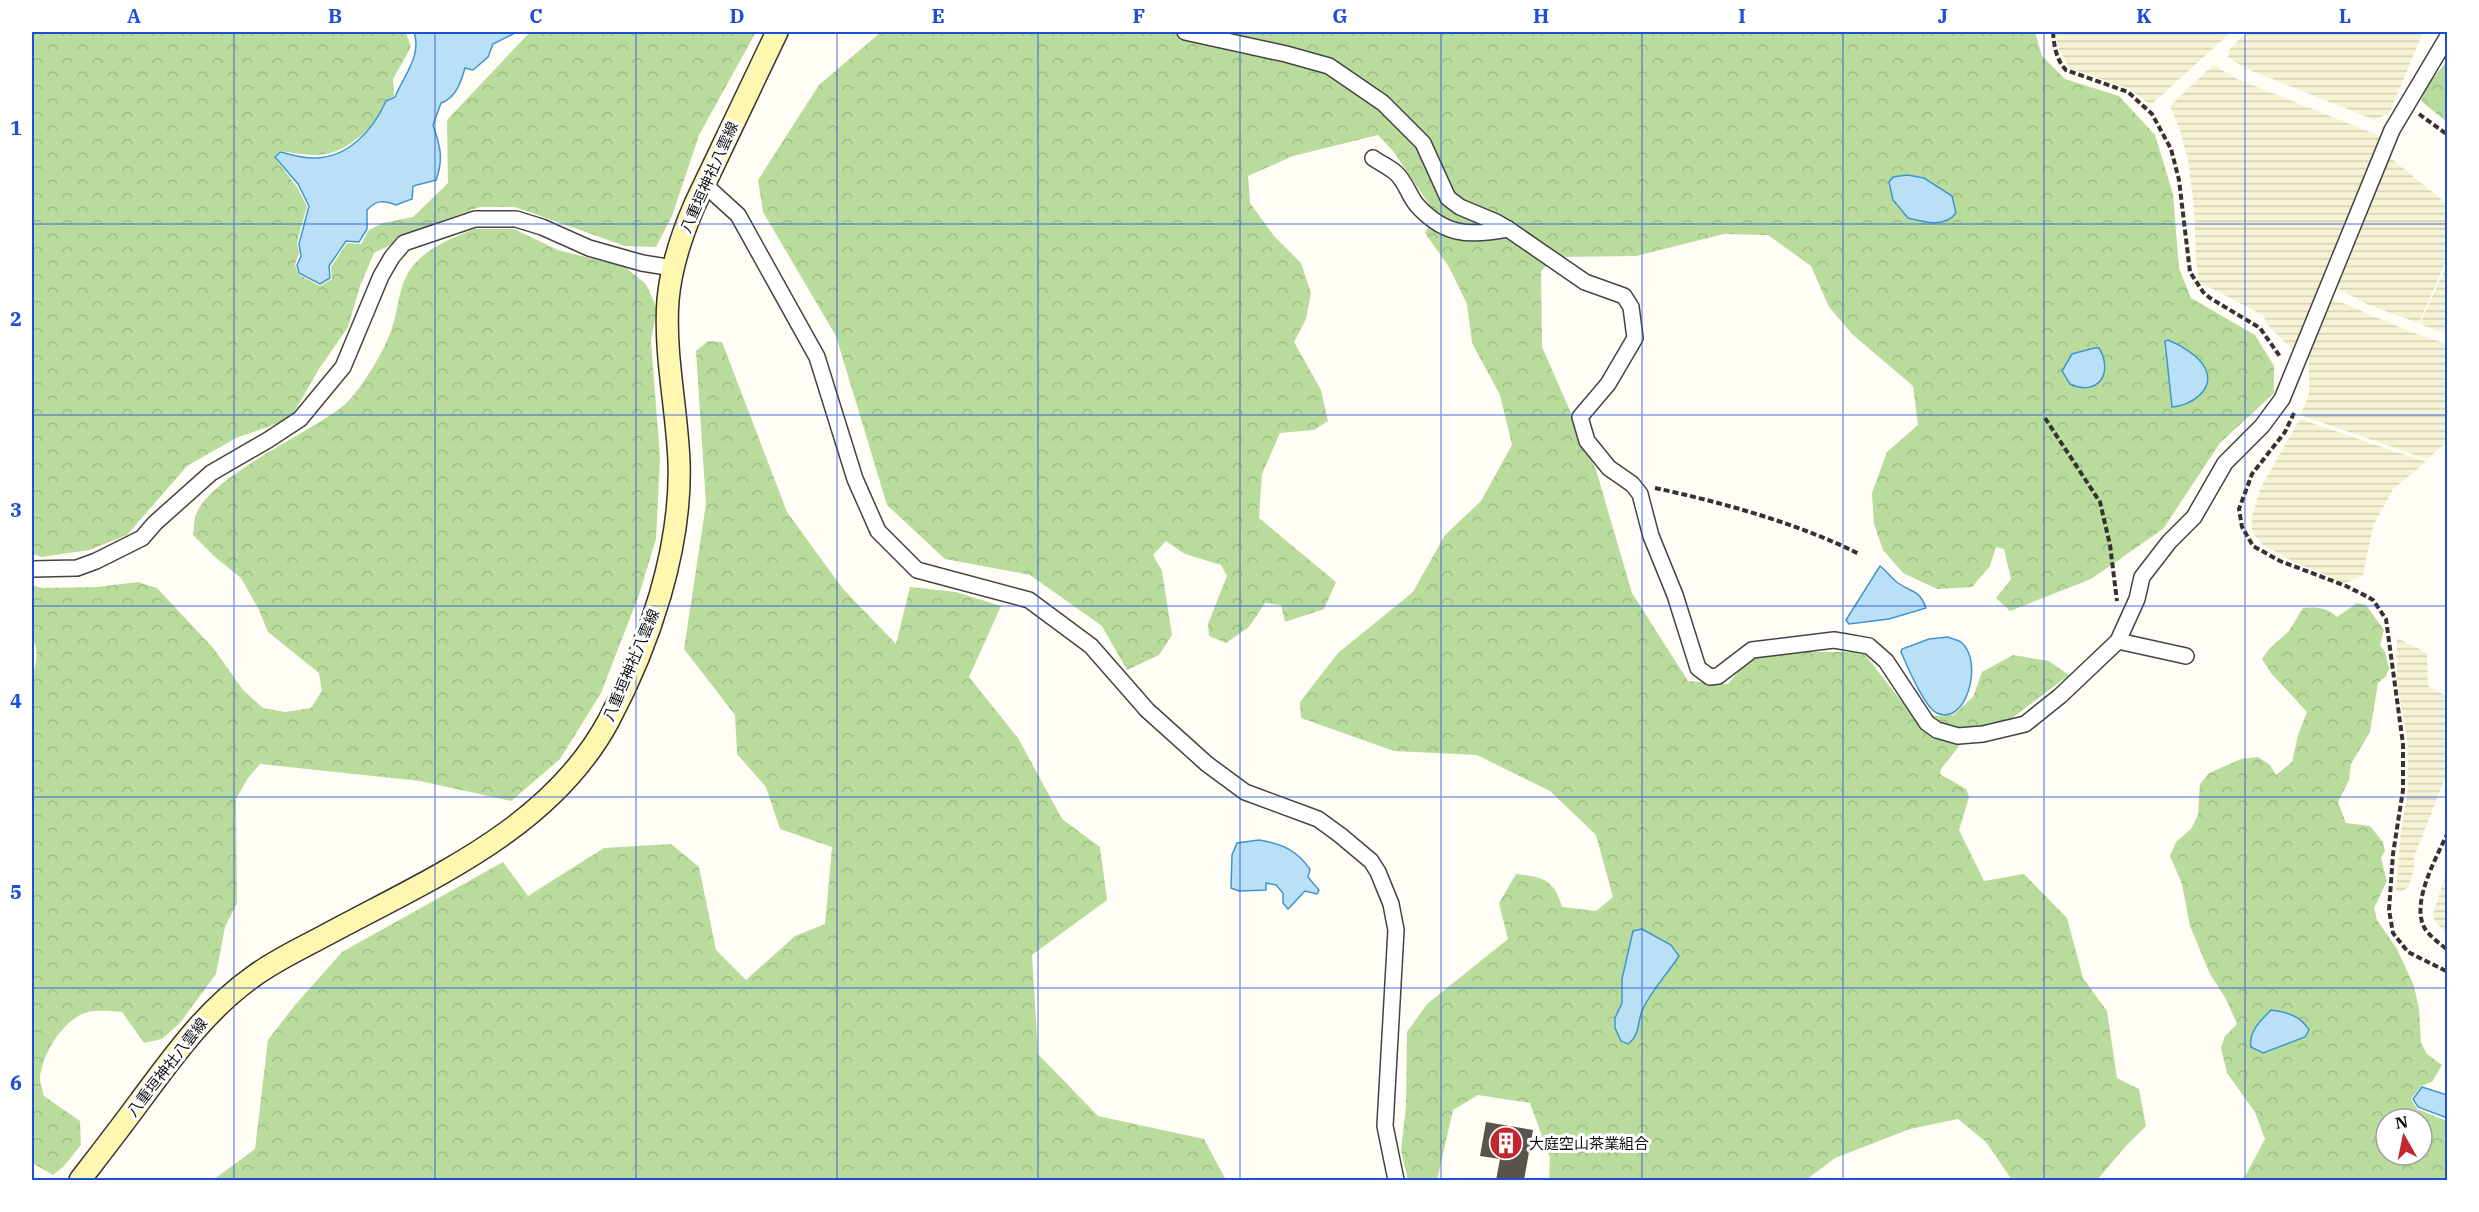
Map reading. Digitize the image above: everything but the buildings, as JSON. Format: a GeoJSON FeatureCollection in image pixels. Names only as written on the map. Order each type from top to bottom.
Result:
{"type":"FeatureCollection","features":[{"type":"Feature","properties":{"kind":"main road","name":"八重垣神社八雲線"},"geometry":{"type":"LineString","coordinates":[[80,1180],[178,1050],[205,1017],[230,994],[280,959],[469,857],[510,832],[542,805],[568,778],[590,750],[609,720],[652,618],[675,537],[679,462],[668,311],[673,268],[685,227],[777,32]]}},
{"type":"Feature","properties":{"kind":"street"},"geometry":{"type":"LineString","coordinates":[[1185,32],[1329,66],[1383,103],[1423,143],[1448,198],[1460,207],[1508,229],[1586,282],[1624,296],[1631,307],[1635,338],[1608,384],[1580,417],[1587,441],[1609,468],[1636,488],[1640,494],[1651,537],[1688,629],[1698,668],[1710,677],[1718,676],[1752,650],[1834,640],[1869,646],[1886,661],[1927,723],[1937,730],[1958,736],[1983,734],[2025,724],[2060,696],[2118,641],[2137,599],[2142,577],[2169,542],[2194,518],[2225,463],[2262,426],[2282,399],[2391,130],[2448,36]]}},
{"type":"Feature","properties":{"kind":"street"},"geometry":{"type":"LineString","coordinates":[[1373,158],[1397,174],[1416,203],[1440,226],[1460,233],[1489,233],[1508,229]]}},
{"type":"Feature","properties":{"kind":"street"},"geometry":{"type":"LineString","coordinates":[[705,185],[738,215],[818,357],[855,479],[878,531],[917,570],[1029,600],[1091,646],[1148,710],[1207,764],[1245,792],[1318,819],[1371,861],[1385,886],[1396,930],[1385,1126],[1396,1180]]}},
{"type":"Feature","properties":{"kind":"street"},"geometry":{"type":"LineString","coordinates":[[32,568],[77,568],[142,538],[155,523],[211,472],[300,419],[343,367],[381,276],[392,257],[404,243],[475,219],[516,219],[542,227],[589,248],[673,268]]}},
{"type":"Feature","properties":{"kind":"street"},"geometry":{"type":"LineString","coordinates":[[2118,641],[2186,656]]}},
{"type":"Feature","properties":{"kind":"path"},"geometry":{"type":"LineString","coordinates":[[2053,32],[2061,65],[2066,70],[2128,92],[2152,114],[2171,149],[2179,180],[2190,272],[2203,292],[2210,298],[2260,328],[2293,374]]}},
{"type":"Feature","properties":{"kind":"path"},"geometry":{"type":"LineString","coordinates":[[2406,104],[2448,135]]}},
{"type":"Feature","properties":{"kind":"path"},"geometry":{"type":"LineString","coordinates":[[2298,403],[2286,432],[2252,474],[2239,509],[2242,527],[2253,546],[2280,561],[2346,586],[2368,597],[2373,600],[2386,619],[2403,744],[2403,790],[2393,854],[2389,909],[2393,933],[2408,952],[2448,972]]}},
{"type":"Feature","properties":{"kind":"path"},"geometry":{"type":"LineString","coordinates":[[2045,418],[2100,502],[2110,545],[2117,605]]}},
{"type":"Feature","properties":{"kind":"path"},"geometry":{"type":"LineString","coordinates":[[1636,488],[1654,488],[1683,494],[1824,538],[1859,554]]}},
{"type":"Feature","properties":{"kind":"path"},"geometry":{"type":"LineString","coordinates":[[2448,832],[2422,892],[2420,905],[2424,928],[2448,950]]}},
{"type":"Feature","properties":{"kind":"shaded area"},"geometry":{"type":"Polygon","coordinates":[[[2056,32],[2231,32],[2153,103],[2149,104],[2130,89],[2069,68],[2057,44],[2056,32]]]}},
{"type":"Feature","properties":{"kind":"shaded area"},"geometry":{"type":"Polygon","coordinates":[[[2247,32],[2423,32],[2390,112],[2375,120],[2245,68],[2228,57],[2229,50],[2247,32]]]}},
{"type":"Feature","properties":{"kind":"shaded area"},"geometry":{"type":"Polygon","coordinates":[[[2213,65],[2237,79],[2380,136],[2294,351],[2267,324],[2263,315],[2199,282],[2188,160],[2180,130],[2170,106],[2213,65]]]}},
{"type":"Feature","properties":{"kind":"shaded area"},"geometry":{"type":"Polygon","coordinates":[[[2388,156],[2447,204],[2447,259],[2419,323],[2371,306],[2340,290],[2337,283],[2388,156]]]}},
{"type":"Feature","properties":{"kind":"shaded area"},"geometry":{"type":"Polygon","coordinates":[[[2447,264],[2447,334],[2420,324],[2447,264]]]}},
{"type":"Feature","properties":{"kind":"shaded area"},"geometry":{"type":"Polygon","coordinates":[[[2333,299],[2411,332],[2447,344],[2447,442],[2427,459],[2300,415],[2309,395],[2309,354],[2333,299]]]}},
{"type":"Feature","properties":{"kind":"shaded area"},"geometry":{"type":"Polygon","coordinates":[[[2300,419],[2426,462],[2393,489],[2373,526],[2363,575],[2345,583],[2294,562],[2262,544],[2252,532],[2252,517],[2260,489],[2300,419]]]}},
{"type":"Feature","properties":{"kind":"shaded area"},"geometry":{"type":"Polygon","coordinates":[[[2397,638],[2427,653],[2428,686],[2448,697],[2447,773],[2414,857],[2414,870],[2408,887],[2401,892],[2396,891],[2401,831],[2408,789],[2408,744],[2397,682],[2397,638]]]}},
{"type":"Feature","properties":{"kind":"shaded area"},"geometry":{"type":"Polygon","coordinates":[[[2447,870],[2448,935],[2435,921],[2433,915],[2447,870]]]}},
{"type":"Feature","properties":{"kind":"green space"},"geometry":{"type":"Polygon","coordinates":[[[32,32],[406,32],[411,47],[393,79],[394,96],[387,101],[378,117],[366,131],[345,147],[328,154],[310,155],[280,151],[274,157],[297,187],[307,206],[297,243],[299,254],[295,264],[298,274],[320,286],[332,279],[331,267],[347,243],[361,244],[369,230],[383,223],[413,217],[448,183],[447,120],[530,32],[756,32],[699,135],[672,216],[656,247],[625,246],[515,207],[480,207],[438,222],[374,253],[360,286],[348,327],[319,369],[290,419],[236,438],[187,466],[127,535],[89,550],[42,557],[32,554],[32,32]]]}},
{"type":"Feature","properties":{"kind":"green space"},"geometry":{"type":"Polygon","coordinates":[[[881,32],[2035,32],[2042,56],[2065,79],[2119,96],[2155,135],[2173,194],[2179,268],[2191,298],[2255,335],[2274,366],[2274,393],[2220,443],[2163,529],[2091,579],[2010,611],[1996,598],[2011,579],[2004,549],[1996,547],[1990,566],[1972,587],[1937,589],[1903,573],[1883,550],[1874,524],[1872,493],[1887,452],[1918,425],[1913,386],[1852,334],[1829,307],[1811,266],[1768,235],[1724,234],[1636,256],[1556,257],[1541,271],[1542,347],[1596,470],[1632,593],[1688,681],[1728,684],[1749,659],[1802,652],[1863,652],[1902,702],[1936,716],[1953,715],[1973,697],[1982,672],[2013,655],[2049,661],[2069,675],[2004,724],[1964,740],[1941,769],[1940,774],[1966,789],[1969,797],[1959,830],[1984,881],[2024,874],[2067,918],[2083,978],[2107,1011],[2117,1078],[2139,1089],[2146,1126],[2097,1180],[2012,1180],[1986,1142],[1958,1119],[1910,1129],[1835,1158],[1806,1180],[1549,1180],[1550,1158],[1530,1103],[1478,1095],[1453,1110],[1437,1180],[1408,1180],[1401,1151],[1406,1106],[1407,1032],[1427,1004],[1508,939],[1499,903],[1516,874],[1533,876],[1546,881],[1555,890],[1562,907],[1596,911],[1613,897],[1596,835],[1550,791],[1477,755],[1394,751],[1301,718],[1300,702],[1338,653],[1413,592],[1445,535],[1481,501],[1512,445],[1500,395],[1472,343],[1467,304],[1449,267],[1425,233],[1435,213],[1393,151],[1378,135],[1293,156],[1248,176],[1250,203],[1274,236],[1301,263],[1311,293],[1306,319],[1294,342],[1321,390],[1328,421],[1314,430],[1280,433],[1262,474],[1259,518],[1336,582],[1324,609],[1285,622],[1281,605],[1265,603],[1249,627],[1226,643],[1209,636],[1208,624],[1227,576],[1221,565],[1185,554],[1166,541],[1153,555],[1162,571],[1172,635],[1159,655],[1127,670],[1102,626],[1030,575],[945,559],[887,505],[836,336],[763,212],[758,180],[819,85],[881,32]]]}},
{"type":"Feature","properties":{"kind":"green space"},"geometry":{"type":"Polygon","coordinates":[[[2447,61],[2447,122],[2421,101],[2427,86],[2447,61]]]}},
{"type":"Feature","properties":{"kind":"green space"},"geometry":{"type":"Polygon","coordinates":[[[474,229],[514,229],[558,250],[625,267],[646,284],[657,309],[651,340],[660,458],[656,539],[639,595],[601,693],[560,759],[511,801],[420,781],[260,764],[248,778],[236,799],[237,903],[225,927],[216,974],[180,1023],[162,1039],[144,1043],[122,1012],[89,1012],[72,1020],[48,1050],[40,1077],[44,1096],[80,1121],[81,1145],[64,1166],[53,1175],[32,1163],[32,676],[37,653],[32,639],[32,585],[42,588],[97,587],[138,582],[157,588],[214,649],[243,690],[263,708],[285,712],[311,708],[322,691],[319,673],[268,632],[241,578],[193,535],[195,517],[203,502],[239,471],[329,416],[350,399],[365,380],[384,347],[392,328],[404,282],[412,267],[432,249],[474,229]]]}},
{"type":"Feature","properties":{"kind":"green space"},"geometry":{"type":"Polygon","coordinates":[[[708,341],[722,342],[787,512],[843,589],[896,644],[910,587],[956,592],[1001,606],[969,677],[1018,738],[1062,819],[1100,847],[1107,900],[1032,955],[1038,1054],[1098,1116],[1204,1139],[1226,1180],[213,1180],[255,1149],[268,1040],[295,1005],[342,952],[503,862],[528,896],[604,848],[671,844],[699,867],[716,950],[746,980],[795,936],[825,924],[832,847],[780,829],[766,787],[737,754],[735,715],[684,649],[706,504],[696,351],[708,341]]]}},
{"type":"Feature","properties":{"kind":"green space"},"geometry":{"type":"Polygon","coordinates":[[[2357,603],[2366,605],[2384,630],[2380,645],[2385,652],[2389,668],[2386,676],[2378,683],[2370,732],[2351,764],[2349,780],[2338,802],[2346,823],[2370,826],[2383,842],[2385,851],[2381,858],[2387,881],[2374,908],[2377,920],[2397,949],[2414,986],[2419,1009],[2421,1043],[2427,1054],[2442,1065],[2432,1082],[2421,1086],[2411,1099],[2416,1107],[2374,1107],[2374,1167],[2434,1167],[2434,1116],[2447,1121],[2447,1180],[2243,1180],[2265,1139],[2255,1112],[2227,1073],[2221,1048],[2225,1036],[2237,1024],[2226,999],[2210,974],[2190,926],[2182,884],[2170,856],[2176,842],[2191,829],[2198,815],[2200,784],[2209,773],[2241,759],[2258,757],[2270,765],[2276,775],[2292,762],[2298,735],[2307,712],[2271,673],[2262,659],[2269,649],[2289,631],[2303,608],[2321,608],[2337,617],[2357,603]]]}},
{"type":"Feature","properties":{"kind":"water"},"geometry":{"type":"Polygon","coordinates":[[[414,32],[517,32],[493,44],[488,57],[473,70],[465,68],[460,84],[454,93],[441,103],[433,125],[440,152],[440,165],[436,180],[413,186],[412,199],[396,205],[380,202],[370,207],[367,210],[367,229],[359,242],[346,241],[329,266],[330,278],[320,284],[299,273],[297,265],[301,256],[299,244],[309,206],[298,184],[275,157],[280,152],[308,158],[325,157],[337,154],[358,141],[381,112],[386,101],[395,97],[414,57],[416,41],[414,32]]]}},
{"type":"Feature","properties":{"kind":"water"},"geometry":{"type":"Polygon","coordinates":[[[1907,175],[1924,178],[1952,196],[1956,213],[1946,221],[1940,222],[1908,218],[1893,200],[1889,182],[1893,177],[1907,175]]]}},
{"type":"Feature","properties":{"kind":"water"},"geometry":{"type":"Polygon","coordinates":[[[2168,340],[2194,355],[2205,368],[2207,376],[2207,383],[2199,395],[2186,404],[2172,407],[2165,341],[2168,340]]]}},
{"type":"Feature","properties":{"kind":"water"},"geometry":{"type":"Polygon","coordinates":[[[2099,348],[2105,366],[2101,380],[2088,387],[2070,384],[2062,371],[2072,354],[2099,348]]]}},
{"type":"Feature","properties":{"kind":"water"},"geometry":{"type":"Polygon","coordinates":[[[1880,566],[1898,583],[1918,594],[1926,608],[1889,619],[1849,624],[1846,620],[1880,566]]]}},
{"type":"Feature","properties":{"kind":"water"},"geometry":{"type":"Polygon","coordinates":[[[1948,637],[1961,642],[1968,651],[1971,678],[1963,703],[1955,711],[1946,715],[1935,712],[1925,701],[1901,652],[1902,649],[1929,639],[1948,637]]]}},
{"type":"Feature","properties":{"kind":"water"},"geometry":{"type":"Polygon","coordinates":[[[1259,840],[1282,846],[1300,857],[1310,869],[1308,877],[1319,890],[1317,894],[1305,891],[1288,909],[1283,903],[1283,893],[1276,885],[1266,883],[1266,890],[1239,891],[1231,888],[1232,855],[1237,843],[1259,840]]]}},
{"type":"Feature","properties":{"kind":"water"},"geometry":{"type":"Polygon","coordinates":[[[1642,929],[1671,945],[1679,956],[1654,989],[1640,1016],[1636,1033],[1628,1044],[1621,1041],[1615,1028],[1615,1018],[1622,1003],[1622,979],[1633,931],[1642,929]]]}},
{"type":"Feature","properties":{"kind":"water"},"geometry":{"type":"Polygon","coordinates":[[[2271,1010],[2293,1016],[2302,1021],[2309,1030],[2305,1037],[2263,1053],[2251,1047],[2251,1036],[2271,1010]]]}},
{"type":"Feature","properties":{"kind":"water"},"geometry":{"type":"Polygon","coordinates":[[[2422,1087],[2447,1095],[2447,1118],[2434,1113],[2434,1107],[2418,1107],[2413,1099],[2422,1087]]]}},
{"type":"Feature","properties":{"kind":"place","name":"大庭空山茶業組合"},"geometry":{"type":"Point","coordinates":[1506,1143]}}]}
